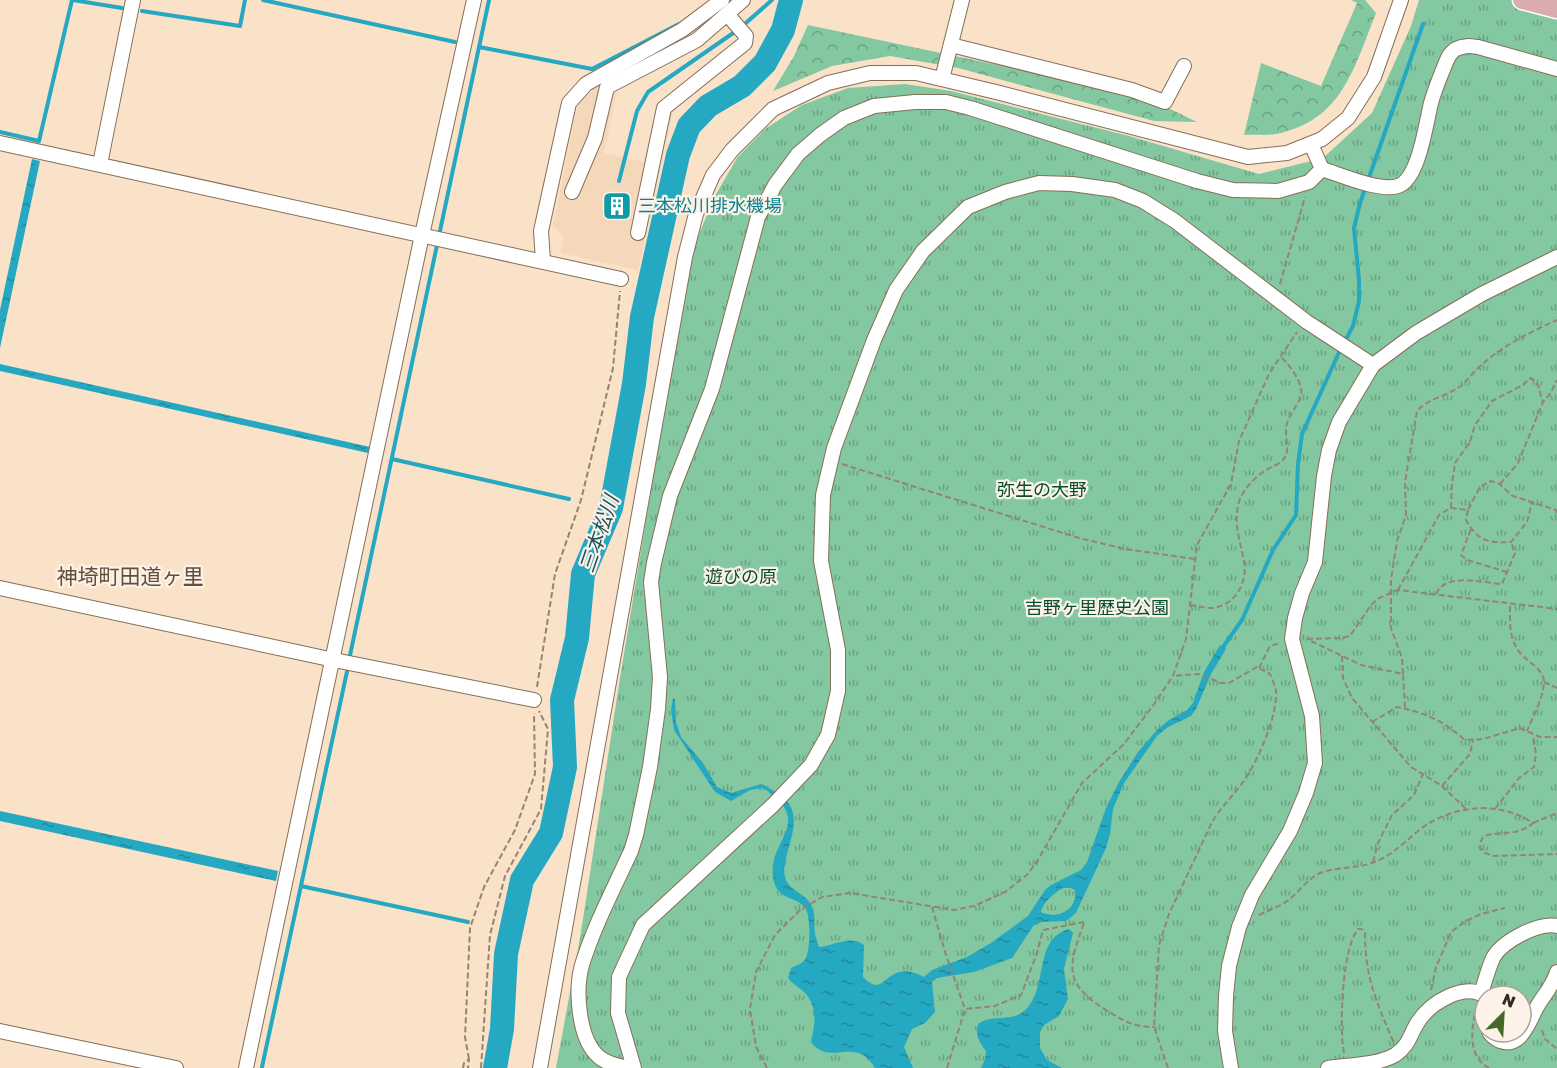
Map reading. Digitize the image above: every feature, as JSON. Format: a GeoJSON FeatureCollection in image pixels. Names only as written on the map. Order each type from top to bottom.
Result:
{"type":"FeatureCollection","features":[{"type":"Feature","properties":{"kind":"main road"},"geometry":{"type":"LineString","coordinates":[[1522,0],[1557,9]]}},
{"type":"Feature","properties":{"kind":"street"},"geometry":{"type":"LineString","coordinates":[[100,164],[133,0]]}},
{"type":"Feature","properties":{"kind":"street"},"geometry":{"type":"LineString","coordinates":[[246,1068],[343,662],[433,238],[474,0]]}},
{"type":"Feature","properties":{"kind":"street"},"geometry":{"type":"LineString","coordinates":[[543,261],[541,231],[569,103],[586,84],[682,30],[722,0]]}},
{"type":"Feature","properties":{"kind":"street"},"geometry":{"type":"LineString","coordinates":[[572,192],[596,138],[607,87],[697,40],[743,0]]}},
{"type":"Feature","properties":{"kind":"street"},"geometry":{"type":"LineString","coordinates":[[942,80],[962,0]]}},
{"type":"Feature","properties":{"kind":"street"},"geometry":{"type":"LineString","coordinates":[[540,1068],[685,257],[696,214],[713,176],[732,150],[773,109],[828,83],[870,73],[916,73],[1248,157],[1287,153],[1322,139],[1348,118],[1374,77],[1401,0]]}},
{"type":"Feature","properties":{"kind":"street"},"geometry":{"type":"LineString","coordinates":[[638,233],[664,108],[745,43],[746,36],[727,14]]}},
{"type":"Feature","properties":{"kind":"street"},"geometry":{"type":"LineString","coordinates":[[951,45],[1132,90],[1165,102],[1184,66]]}},
{"type":"Feature","properties":{"kind":"street"},"geometry":{"type":"LineString","coordinates":[[1311,144],[1322,169],[1361,182],[1397,187],[1407,181],[1418,156],[1432,99],[1449,56],[1455,50],[1465,45],[1478,47],[1557,69]]}},
{"type":"Feature","properties":{"kind":"street"},"geometry":{"type":"LineString","coordinates":[[629,1068],[600,1059],[593,1050],[584,1031],[580,1013],[579,988],[582,966],[636,835],[650,767],[660,677],[651,582],[654,563],[670,496],[712,389],[758,217],[775,185],[798,154],[844,118],[874,106],[946,102],[1197,181],[1233,189],[1278,191],[1309,182],[1322,169]]}},
{"type":"Feature","properties":{"kind":"street"},"geometry":{"type":"LineString","coordinates":[[0,143],[621,279]]}},
{"type":"Feature","properties":{"kind":"street"},"geometry":{"type":"LineString","coordinates":[[634,1068],[618,1013],[619,977],[643,925],[773,805],[811,765],[828,735],[838,691],[838,650],[821,561],[823,495],[831,460],[847,411],[896,290],[922,251],[968,207],[1005,192],[1039,183],[1072,184],[1115,190],[1143,201],[1176,221],[1307,322],[1373,366]]}},
{"type":"Feature","properties":{"kind":"street"},"geometry":{"type":"LineString","coordinates":[[1232,1068],[1225,1031],[1226,996],[1229,966],[1239,927],[1252,895],[1290,831],[1306,793],[1315,763],[1312,716],[1292,639],[1299,602],[1315,562],[1324,476],[1329,450],[1339,422],[1373,366],[1416,333],[1473,299],[1557,257]]}},
{"type":"Feature","properties":{"kind":"street"},"geometry":{"type":"LineString","coordinates":[[0,588],[343,662],[534,700]]}},
{"type":"Feature","properties":{"kind":"street"},"geometry":{"type":"LineString","coordinates":[[1486,984],[1492,960],[1498,951],[1523,934],[1545,924],[1557,926]]}},
{"type":"Feature","properties":{"kind":"street"},"geometry":{"type":"LineString","coordinates":[[1533,1014],[1551,989],[1557,972]]}},
{"type":"Feature","properties":{"kind":"street"},"geometry":{"type":"LineString","coordinates":[[1328,1068],[1378,1063],[1398,1052],[1412,1038],[1418,1021],[1433,1007],[1451,995],[1465,991],[1473,993]]}},
{"type":"Feature","properties":{"kind":"street"},"geometry":{"type":"LineString","coordinates":[[0,1030],[176,1068]]}},
{"type":"Feature","properties":{"kind":"path"},"geometry":{"type":"LineString","coordinates":[[1274,297],[1282,279],[1309,182]]}},
{"type":"Feature","properties":{"kind":"path"},"geometry":{"type":"LineString","coordinates":[[468,1068],[469,1059],[465,1037],[470,928],[484,887],[515,830],[535,774],[534,700],[555,574],[581,500],[613,368],[621,279]]}},
{"type":"Feature","properties":{"kind":"path"},"geometry":{"type":"LineString","coordinates":[[1405,708],[1402,658],[1391,628],[1391,593],[1397,542],[1406,516],[1405,482],[1417,411],[1423,404],[1463,385],[1476,369],[1500,350],[1536,329],[1557,320]]}},
{"type":"Feature","properties":{"kind":"path"},"geometry":{"type":"LineString","coordinates":[[767,1068],[756,1047],[750,1009],[756,972],[775,935],[800,910],[822,897],[850,893],[954,910],[974,906],[1005,892],[1028,874],[1082,783],[1124,744],[1152,707],[1173,676],[1186,639],[1197,545],[1231,484],[1239,441],[1269,374],[1294,336],[1307,322]]}},
{"type":"Feature","properties":{"kind":"path"},"geometry":{"type":"LineString","coordinates":[[1190,605],[1211,608],[1225,605],[1235,598],[1239,591],[1245,574],[1245,562],[1236,532],[1236,519],[1241,498],[1250,484],[1264,471],[1283,460],[1288,451],[1286,426],[1301,396],[1301,389],[1287,362],[1280,357]]}},
{"type":"Feature","properties":{"kind":"path"},"geometry":{"type":"LineString","coordinates":[[1451,508],[1455,463],[1470,442],[1475,425],[1492,401],[1530,378],[1540,386],[1543,402]]}},
{"type":"Feature","properties":{"kind":"path"},"geometry":{"type":"LineString","coordinates":[[1500,484],[1518,463],[1543,402],[1557,380]]}},
{"type":"Feature","properties":{"kind":"path"},"geometry":{"type":"LineString","coordinates":[[831,460],[1079,538],[1125,549],[1195,559]]}},
{"type":"Feature","properties":{"kind":"path"},"geometry":{"type":"LineString","coordinates":[[1532,502],[1527,522],[1511,542],[1494,543],[1474,534],[1466,520],[1468,510],[1480,487],[1491,481],[1500,484],[1513,496],[1532,502],[1556,510],[1557,515]]}},
{"type":"Feature","properties":{"kind":"path"},"geometry":{"type":"LineString","coordinates":[[1398,590],[1439,515],[1451,508],[1468,510]]}},
{"type":"Feature","properties":{"kind":"path"},"geometry":{"type":"LineString","coordinates":[[1471,529],[1461,555],[1467,560],[1507,572]]}},
{"type":"Feature","properties":{"kind":"path"},"geometry":{"type":"LineString","coordinates":[[1436,594],[1439,588],[1447,582],[1459,580],[1502,584],[1515,553],[1511,542]]}},
{"type":"Feature","properties":{"kind":"path"},"geometry":{"type":"LineString","coordinates":[[1173,676],[1198,674],[1221,683],[1229,682],[1258,668],[1270,646],[1292,639],[1350,636],[1371,605],[1379,598],[1398,590],[1557,609]]}},
{"type":"Feature","properties":{"kind":"path"},"geometry":{"type":"LineString","coordinates":[[1510,604],[1511,634],[1514,645],[1520,654],[1541,672],[1544,682],[1537,709],[1527,731]]}},
{"type":"Feature","properties":{"kind":"path"},"geometry":{"type":"LineString","coordinates":[[1309,639],[1361,665],[1403,674]]}},
{"type":"Feature","properties":{"kind":"path"},"geometry":{"type":"LineString","coordinates":[[1342,656],[1343,678],[1352,698],[1411,767],[1442,786],[1466,809]]}},
{"type":"Feature","properties":{"kind":"path"},"geometry":{"type":"LineString","coordinates":[[1168,1068],[1154,1027],[1159,945],[1168,914],[1212,822],[1220,807],[1231,798],[1251,771],[1271,720],[1276,692],[1270,674],[1258,668]]}},
{"type":"Feature","properties":{"kind":"path"},"geometry":{"type":"LineString","coordinates":[[1544,682],[1557,688]]}},
{"type":"Feature","properties":{"kind":"path"},"geometry":{"type":"LineString","coordinates":[[481,1068],[490,936],[505,876],[541,809],[548,729],[534,700]]}},
{"type":"Feature","properties":{"kind":"path"},"geometry":{"type":"LineString","coordinates":[[1372,722],[1397,707],[1420,712],[1443,722],[1465,740],[1484,739],[1520,728],[1540,737],[1557,737]]}},
{"type":"Feature","properties":{"kind":"path"},"geometry":{"type":"LineString","coordinates":[[1495,809],[1519,778],[1534,767],[1536,754],[1532,733]]}},
{"type":"Feature","properties":{"kind":"path"},"geometry":{"type":"LineString","coordinates":[[1442,786],[1470,754],[1473,740]]}},
{"type":"Feature","properties":{"kind":"path"},"geometry":{"type":"LineString","coordinates":[[1373,862],[1378,843],[1392,815],[1414,795],[1424,774]]}},
{"type":"Feature","properties":{"kind":"path"},"geometry":{"type":"LineString","coordinates":[[1239,927],[1285,903],[1311,879],[1323,872],[1364,866],[1383,859],[1433,821],[1466,809],[1483,807],[1495,809],[1525,818],[1533,823]]}},
{"type":"Feature","properties":{"kind":"path"},"geometry":{"type":"LineString","coordinates":[[1557,813],[1517,832],[1493,833],[1484,836],[1480,848],[1485,853],[1494,856],[1557,854]]}},
{"type":"Feature","properties":{"kind":"path"},"geometry":{"type":"LineString","coordinates":[[932,907],[965,1009],[946,1068]]}},
{"type":"Feature","properties":{"kind":"path"},"geometry":{"type":"LineString","coordinates":[[1433,1007],[1430,1000],[1431,986],[1451,932],[1464,922],[1481,914],[1505,909]]}},
{"type":"Feature","properties":{"kind":"path"},"geometry":{"type":"LineString","coordinates":[[965,1009],[995,1006],[1021,995],[1043,930],[1084,922],[1072,955],[1077,987],[1090,1000],[1125,1021],[1137,1027],[1154,1027]]}},
{"type":"Feature","properties":{"kind":"path"},"geometry":{"type":"LineString","coordinates":[[1347,1065],[1342,1043],[1342,1002],[1354,934],[1358,929],[1362,929],[1365,933],[1367,975],[1398,1052]]}},
{"type":"Feature","properties":{"kind":"path"},"geometry":{"type":"LineString","coordinates":[[1535,1010],[1545,1039],[1557,1049]]}},
{"type":"Feature","properties":{"kind":"path"},"geometry":{"type":"LineString","coordinates":[[463,1068],[464,1063],[469,1059]]}},
{"type":"Feature","properties":{"kind":"shaded area"},"geometry":{"type":"Polygon","coordinates":[[[597,86],[617,92],[604,153],[644,162],[656,108],[673,111],[638,270],[561,253],[564,236],[553,226],[578,103],[597,86]]]}},
{"type":"Feature","properties":{"kind":"green space"},"geometry":{"type":"Polygon","coordinates":[[[1351,0],[1365,0],[1376,13],[1352,72],[1331,105],[1298,127],[1272,135],[1244,135],[1261,63],[1321,86],[1357,3],[1351,0]]]}},
{"type":"Feature","properties":{"kind":"green space","name":"吉野ヶ里歴史公園"},"geometry":{"type":"Polygon","coordinates":[[[1419,0],[1557,0],[1557,1068],[556,1068],[580,938],[680,314],[696,241],[715,196],[737,158],[765,129],[802,105],[848,88],[905,84],[951,91],[1129,136],[1259,174],[1323,158],[1372,113],[1411,26],[1419,0]]]}},
{"type":"Feature","properties":{"kind":"green space"},"geometry":{"type":"Polygon","coordinates":[[[808,25],[1097,86],[1164,106],[1197,122],[1154,121],[958,68],[890,56],[832,66],[773,91],[794,56],[808,25]]]}},
{"type":"Feature","properties":{"kind":"water"},"geometry":{"type":"Polygon","coordinates":[[[32,159],[40,161],[0,348],[0,310],[32,159]]]}},
{"type":"Feature","properties":{"kind":"water"},"geometry":{"type":"Polygon","coordinates":[[[0,364],[370,447],[368,453],[0,371],[0,364]]]}},
{"type":"Feature","properties":{"kind":"water"},"geometry":{"type":"Polygon","coordinates":[[[1220,645],[1226,649],[1191,716],[1168,727],[1157,736],[1124,783],[1113,809],[1106,848],[1076,913],[1066,921],[1042,922],[1034,925],[1012,958],[974,972],[937,978],[932,982],[935,1012],[925,1023],[912,1029],[904,1047],[913,1068],[875,1068],[867,1058],[859,1053],[827,1052],[811,1042],[814,1011],[806,994],[788,978],[791,968],[803,962],[808,951],[807,912],[801,904],[778,890],[773,877],[773,863],[788,821],[786,811],[778,800],[763,788],[750,790],[731,801],[715,792],[674,730],[671,710],[673,698],[675,699],[676,722],[681,737],[703,763],[717,787],[731,793],[761,784],[783,797],[789,804],[794,820],[784,874],[787,882],[807,899],[812,907],[819,947],[848,941],[864,945],[863,977],[874,985],[879,985],[900,972],[912,972],[924,977],[932,970],[967,957],[1028,916],[1045,890],[1051,885],[1081,870],[1087,862],[1106,808],[1119,782],[1138,752],[1157,730],[1187,710],[1193,703],[1204,672],[1220,645]],[[1063,888],[1053,895],[1041,912],[1053,915],[1070,908],[1075,897],[1075,890],[1063,888]]]}},
{"type":"Feature","properties":{"kind":"water"},"geometry":{"type":"Polygon","coordinates":[[[0,811],[278,871],[276,881],[0,821],[0,811]]]}},
{"type":"Feature","properties":{"kind":"water"},"geometry":{"type":"Polygon","coordinates":[[[1069,929],[1073,933],[1064,969],[1068,999],[1059,1016],[1044,1025],[1040,1032],[1040,1048],[1047,1060],[1062,1068],[981,1068],[986,1051],[978,1038],[978,1024],[991,1019],[1016,1016],[1028,1007],[1038,986],[1046,952],[1051,942],[1058,934],[1069,929]]]}},
{"type":"Feature","properties":{"kind":"waterway"},"geometry":{"type":"LineString","coordinates":[[0,132],[39,141],[72,0]]}},
{"type":"Feature","properties":{"kind":"waterway"},"geometry":{"type":"LineString","coordinates":[[73,0],[122,8]]}},
{"type":"Feature","properties":{"kind":"waterway"},"geometry":{"type":"LineString","coordinates":[[142,11],[240,26],[245,0]]}},
{"type":"Feature","properties":{"kind":"waterway"},"geometry":{"type":"LineString","coordinates":[[263,0],[455,42]]}},
{"type":"Feature","properties":{"kind":"waterway"},"geometry":{"type":"LineString","coordinates":[[349,660],[489,0]]}},
{"type":"Feature","properties":{"kind":"waterway"},"geometry":{"type":"LineString","coordinates":[[619,181],[637,111],[648,92],[739,29],[772,0]]}},
{"type":"Feature","properties":{"kind":"waterway","name":"三本松川"},"geometry":{"type":"LineString","coordinates":[[495,1068],[502,1029],[506,954],[522,880],[551,833],[565,767],[562,700],[577,638],[583,574],[611,508],[634,384],[642,317],[678,155],[689,126],[708,106],[742,86],[765,63],[783,30],[791,0]]}},
{"type":"Feature","properties":{"kind":"waterway"},"geometry":{"type":"LineString","coordinates":[[479,47],[592,69],[679,24]]}},
{"type":"Feature","properties":{"kind":"waterway"},"geometry":{"type":"LineString","coordinates":[[1345,341],[1353,326],[1359,301],[1354,228],[1360,203],[1423,24]]}},
{"type":"Feature","properties":{"kind":"waterway"},"geometry":{"type":"LineString","coordinates":[[1223,647],[1242,620],[1273,550],[1296,515],[1302,434],[1341,348]]}},
{"type":"Feature","properties":{"kind":"waterway"},"geometry":{"type":"LineString","coordinates":[[392,459],[569,499]]}},
{"type":"Feature","properties":{"kind":"waterway"},"geometry":{"type":"LineString","coordinates":[[262,1067],[348,667]]}},
{"type":"Feature","properties":{"kind":"waterway"},"geometry":{"type":"LineString","coordinates":[[301,886],[468,922]]}},
{"type":"Feature","properties":{"kind":"place","name":"三本松川排水機場"},"geometry":{"type":"Point","coordinates":[617,206]}},
{"type":"Feature","properties":{"kind":"district","name":"神埼町田道ヶ里"},"geometry":{"type":"Point","coordinates":[130,577]}},
{"type":"Feature","properties":{"kind":"park label","name":"弥生の大野"},"geometry":{"type":"Point","coordinates":[1042,490]}},
{"type":"Feature","properties":{"kind":"park label","name":"遊びの原"},"geometry":{"type":"Point","coordinates":[741,577]}}]}
